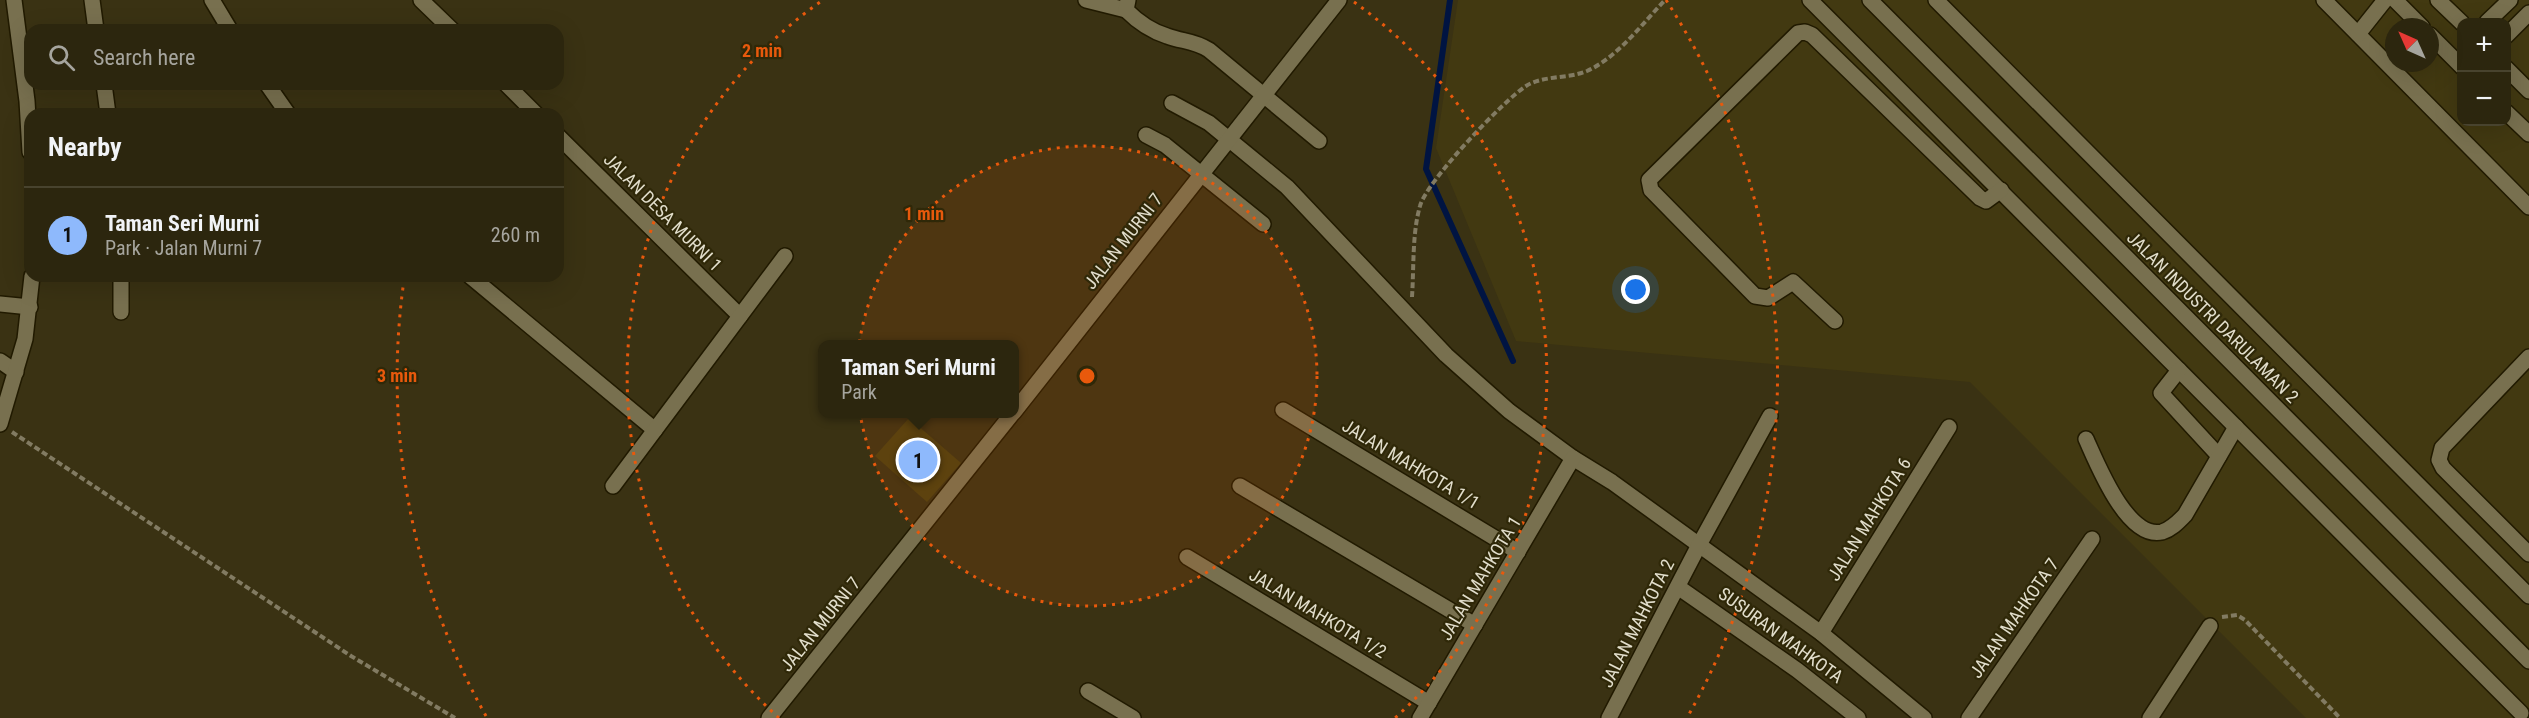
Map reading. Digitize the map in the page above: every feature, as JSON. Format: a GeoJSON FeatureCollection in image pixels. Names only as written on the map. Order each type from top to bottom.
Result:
{"type":"FeatureCollection","features":[{"type":"Feature","properties":{"kind":"street"},"geometry":{"type":"LineString","coordinates":[[14,0],[24,77]]}},
{"type":"Feature","properties":{"kind":"street"},"geometry":{"type":"LineString","coordinates":[[92,0],[95,24]]}},
{"type":"Feature","properties":{"kind":"street"},"geometry":{"type":"LineString","coordinates":[[212,0],[226,24]]}},
{"type":"Feature","properties":{"kind":"street"},"geometry":{"type":"LineString","coordinates":[[421,0],[446,24]]}},
{"type":"Feature","properties":{"kind":"street"},"geometry":{"type":"LineString","coordinates":[[1086,0],[1127,5],[1137,20],[1149,28],[1168,37],[1196,42],[1209,50],[1319,141]]}},
{"type":"Feature","properties":{"kind":"street","name":"JALAN MURNI 7"},"geometry":{"type":"LineString","coordinates":[[1019,404],[1339,0]]}},
{"type":"Feature","properties":{"kind":"street"},"geometry":{"type":"LineString","coordinates":[[1810,0],[2521,713]]}},
{"type":"Feature","properties":{"kind":"street","name":"JALAN INDUSTRI DARULAMAN 2"},"geometry":{"type":"LineString","coordinates":[[1870,0],[2529,661]]}},
{"type":"Feature","properties":{"kind":"street"},"geometry":{"type":"LineString","coordinates":[[1936,0],[2529,596]]}},
{"type":"Feature","properties":{"kind":"street"},"geometry":{"type":"LineString","coordinates":[[2324,0],[2529,207]]}},
{"type":"Feature","properties":{"kind":"street"},"geometry":{"type":"LineString","coordinates":[[2358,34],[2385,0]]}},
{"type":"Feature","properties":{"kind":"street"},"geometry":{"type":"LineString","coordinates":[[2395,0],[2413,18]]}},
{"type":"Feature","properties":{"kind":"street"},"geometry":{"type":"LineString","coordinates":[[2438,0],[2457,18]]}},
{"type":"Feature","properties":{"kind":"street"},"geometry":{"type":"LineString","coordinates":[[2491,18],[2510,0]]}},
{"type":"Feature","properties":{"kind":"street"},"geometry":{"type":"LineString","coordinates":[[2511,31],[2529,13]]}},
{"type":"Feature","properties":{"kind":"street"},"geometry":{"type":"LineString","coordinates":[[1835,321],[1793,282],[1768,298],[1755,296],[1651,190],[1649,185],[1649,180],[1798,33],[1805,32],[1812,35],[1980,198],[1986,201],[2001,190]]}},
{"type":"Feature","properties":{"kind":"street"},"geometry":{"type":"LineString","coordinates":[[2439,42],[2457,56]]}},
{"type":"Feature","properties":{"kind":"street"},"geometry":{"type":"LineString","coordinates":[[2510,72],[2529,91]]}},
{"type":"Feature","properties":{"kind":"street"},"geometry":{"type":"LineString","coordinates":[[26,90],[27,108]]}},
{"type":"Feature","properties":{"kind":"street"},"geometry":{"type":"LineString","coordinates":[[105,90],[107,108]]}},
{"type":"Feature","properties":{"kind":"street"},"geometry":{"type":"LineString","coordinates":[[271,90],[284,108]]}},
{"type":"Feature","properties":{"kind":"street"},"geometry":{"type":"LineString","coordinates":[[512,90],[530,108]]}},
{"type":"Feature","properties":{"kind":"street"},"geometry":{"type":"LineString","coordinates":[[1172,103],[1209,123],[1230,138],[1287,187],[1446,355],[1509,411],[1573,458],[1612,482],[1821,633],[1924,718]]}},
{"type":"Feature","properties":{"kind":"street"},"geometry":{"type":"LineString","coordinates":[[2511,117],[2529,134]]}},
{"type":"Feature","properties":{"kind":"street"},"geometry":{"type":"LineString","coordinates":[[1146,135],[1165,145],[1263,224]]}},
{"type":"Feature","properties":{"kind":"street","name":"JALAN DESA MURNI 1"},"geometry":{"type":"LineString","coordinates":[[564,142],[740,316]]}},
{"type":"Feature","properties":{"kind":"street"},"geometry":{"type":"LineString","coordinates":[[613,486],[785,256]]}},
{"type":"Feature","properties":{"kind":"street"},"geometry":{"type":"LineString","coordinates":[[5,427],[30,306],[32,282]]}},
{"type":"Feature","properties":{"kind":"street"},"geometry":{"type":"LineString","coordinates":[[121,282],[121,312]]}},
{"type":"Feature","properties":{"kind":"street"},"geometry":{"type":"LineString","coordinates":[[477,282],[655,430]]}},
{"type":"Feature","properties":{"kind":"street"},"geometry":{"type":"LineString","coordinates":[[0,304],[30,306]]}},
{"type":"Feature","properties":{"kind":"street"},"geometry":{"type":"LineString","coordinates":[[2529,357],[2442,448],[2439,460],[2443,468],[2529,554]]}},
{"type":"Feature","properties":{"kind":"street"},"geometry":{"type":"LineString","coordinates":[[0,361],[16,372]]}},
{"type":"Feature","properties":{"kind":"street"},"geometry":{"type":"LineString","coordinates":[[2179,370],[2161,393],[2219,456]]}},
{"type":"Feature","properties":{"kind":"street","name":"JALAN MAHKOTA 1/1"},"geometry":{"type":"LineString","coordinates":[[1283,410],[1518,552]]}},
{"type":"Feature","properties":{"kind":"street","name":"JALAN MAHKOTA 2"},"geometry":{"type":"LineString","coordinates":[[1610,718],[1699,545],[1770,416]]}},
{"type":"Feature","properties":{"kind":"street","name":"JALAN MURNI 7"},"geometry":{"type":"LineString","coordinates":[[769,718],[1008,418]]}},
{"type":"Feature","properties":{"kind":"street","name":"JALAN MAHKOTA 6"},"geometry":{"type":"LineString","coordinates":[[1821,633],[1949,427]]}},
{"type":"Feature","properties":{"kind":"street"},"geometry":{"type":"LineString","coordinates":[[2086,439],[2118,503],[2137,523],[2152,531],[2162,532],[2174,526],[2185,515],[2236,427]]}},
{"type":"Feature","properties":{"kind":"street","name":"JALAN MAHKOTA 1"},"geometry":{"type":"LineString","coordinates":[[1420,718],[1573,458]]}},
{"type":"Feature","properties":{"kind":"street"},"geometry":{"type":"LineString","coordinates":[[1240,486],[1475,625]]}},
{"type":"Feature","properties":{"kind":"street","name":"JALAN MAHKOTA 7"},"geometry":{"type":"LineString","coordinates":[[1969,718],[2092,539]]}},
{"type":"Feature","properties":{"kind":"street","name":"JALAN MAHKOTA 1/2"},"geometry":{"type":"LineString","coordinates":[[1187,557],[1429,703]]}},
{"type":"Feature","properties":{"kind":"street","name":"SUSURAN MAHKOTA"},"geometry":{"type":"LineString","coordinates":[[1678,587],[1797,669],[1858,718]]}},
{"type":"Feature","properties":{"kind":"street"},"geometry":{"type":"LineString","coordinates":[[2150,718],[2210,626]]}},
{"type":"Feature","properties":{"kind":"street"},"geometry":{"type":"LineString","coordinates":[[1088,691],[1133,718]]}},
{"type":"Feature","properties":{"kind":"path"},"geometry":{"type":"LineString","coordinates":[[1411,317],[1419,207],[1428,188],[1443,168],[1518,92],[1537,81],[1581,73],[1599,64],[1612,55],[1665,0]]}},
{"type":"Feature","properties":{"kind":"path"},"geometry":{"type":"LineString","coordinates":[[5,427],[351,656],[455,718]]}},
{"type":"Feature","properties":{"kind":"path"},"geometry":{"type":"LineString","coordinates":[[2210,626],[2220,617],[2228,614],[2237,615],[2245,620],[2340,718]]}},
{"type":"Feature","properties":{"kind":"shaded area"},"geometry":{"type":"Polygon","coordinates":[[[1458,0],[2529,0],[2529,718],[2306,718],[1970,382],[1516,341],[1436,148],[1458,0]]]}},
{"type":"Feature","properties":{"kind":"shaded area"},"geometry":{"type":"Polygon","coordinates":[[[909,418],[961,463],[927,502],[875,456],[909,418]]]}},
{"type":"Feature","properties":{"kind":"waterway"},"geometry":{"type":"LineString","coordinates":[[1450,0],[1426,169],[1513,361]]}},
{"type":"Feature","properties":{"kind":"place","name":"Taman Seri Murni"},"geometry":{"type":"Point","coordinates":[918,460]}}]}
